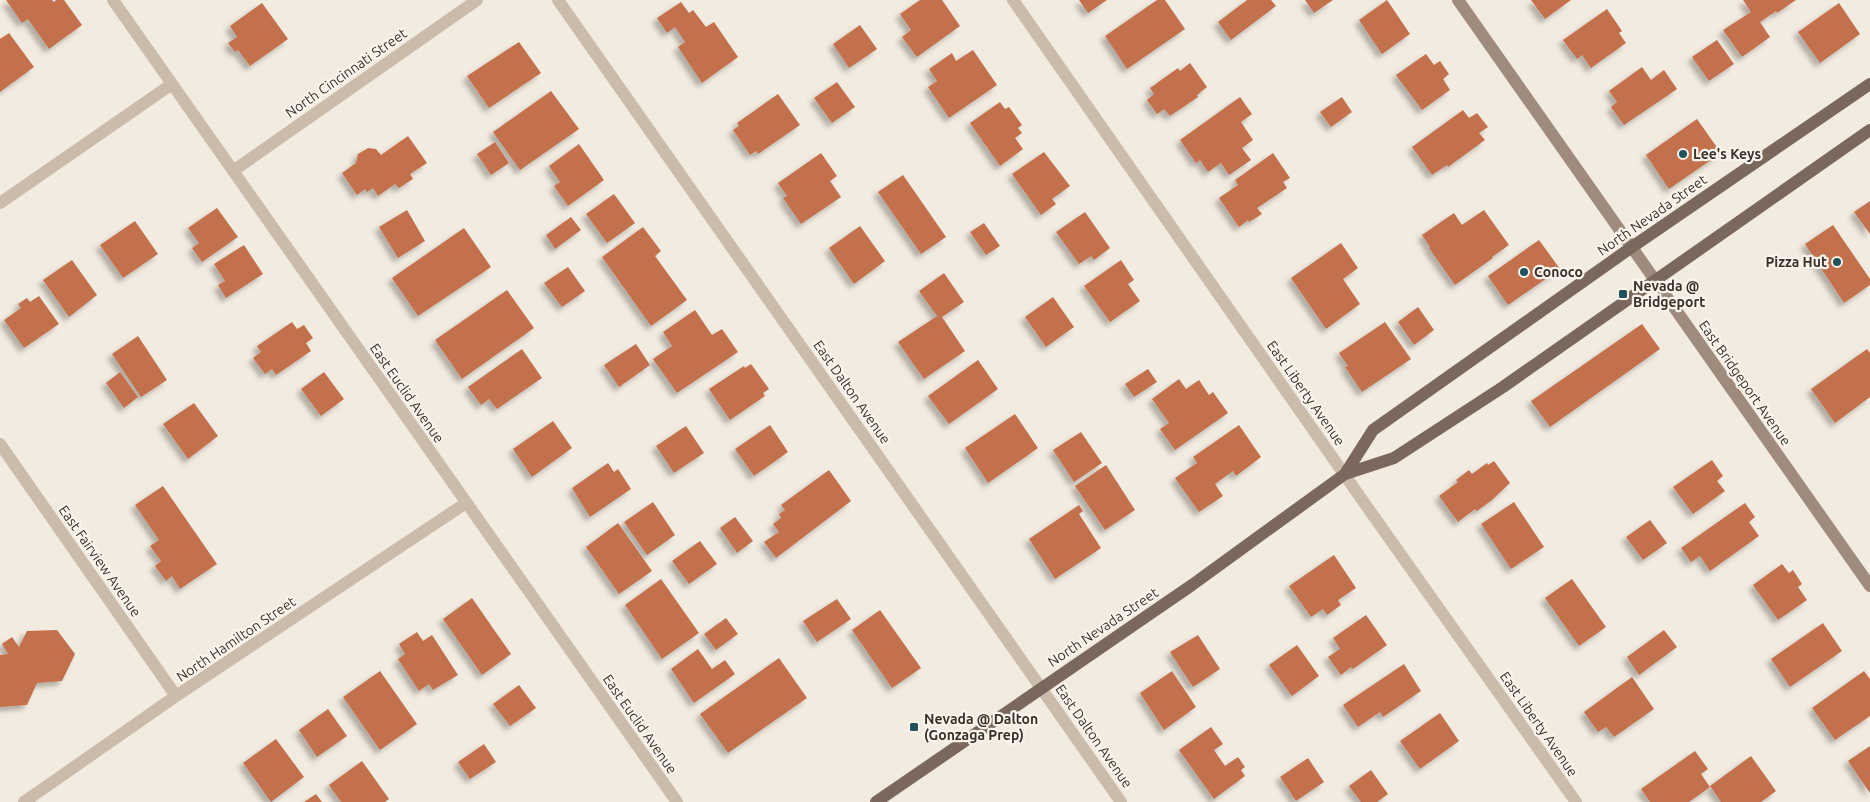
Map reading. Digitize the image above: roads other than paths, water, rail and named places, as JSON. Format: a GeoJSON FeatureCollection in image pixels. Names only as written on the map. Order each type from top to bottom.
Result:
{"type":"FeatureCollection","features":[{"type":"Feature","properties":{"kind":"main road","name":"North Nevada Street"},"geometry":{"type":"LineString","coordinates":[[1345,474],[1372,430],[1632,247],[1870,84]]}},
{"type":"Feature","properties":{"kind":"main road","name":"North Nevada Street"},"geometry":{"type":"LineString","coordinates":[[876,802],[1192,585],[1345,474],[1394,458],[1503,387],[1870,130]]}},
{"type":"Feature","properties":{"kind":"street","name":"East Euclid Avenue"},"geometry":{"type":"LineString","coordinates":[[113,0],[677,802]]}},
{"type":"Feature","properties":{"kind":"street","name":"North Cincinnati Street"},"geometry":{"type":"LineString","coordinates":[[233,171],[477,0]]}},
{"type":"Feature","properties":{"kind":"street","name":"East Dalton Avenue"},"geometry":{"type":"LineString","coordinates":[[558,0],[1122,802]]}},
{"type":"Feature","properties":{"kind":"street","name":"East Liberty Avenue"},"geometry":{"type":"LineString","coordinates":[[1013,0],[1576,802]]}},
{"type":"Feature","properties":{"kind":"street","name":"East Bridgeport Avenue"},"geometry":{"type":"LineString","coordinates":[[1458,0],[1870,586]]}},
{"type":"Feature","properties":{"kind":"street"},"geometry":{"type":"LineString","coordinates":[[0,203],[172,84]]}},
{"type":"Feature","properties":{"kind":"street","name":"East Fairview Avenue"},"geometry":{"type":"LineString","coordinates":[[0,444],[176,696]]}},
{"type":"Feature","properties":{"kind":"street","name":"North Hamilton Street"},"geometry":{"type":"LineString","coordinates":[[24,802],[176,696],[466,503]]}},
{"type":"Feature","properties":{"kind":"place","name":"Lee's Keys"},"geometry":{"type":"Point","coordinates":[1683,154]}},
{"type":"Feature","properties":{"kind":"place","name":"Pizza Hut"},"geometry":{"type":"Point","coordinates":[1837,262]}},
{"type":"Feature","properties":{"kind":"place","name":"Conoco"},"geometry":{"type":"Point","coordinates":[1524,272]}},
{"type":"Feature","properties":{"kind":"place","name":"Nevada @ Bridgeport"},"geometry":{"type":"Point","coordinates":[1623,294]}},
{"type":"Feature","properties":{"kind":"place","name":"Nevada @ Dalton (Gonzaga Prep)"},"geometry":{"type":"Point","coordinates":[914,727]}}]}
